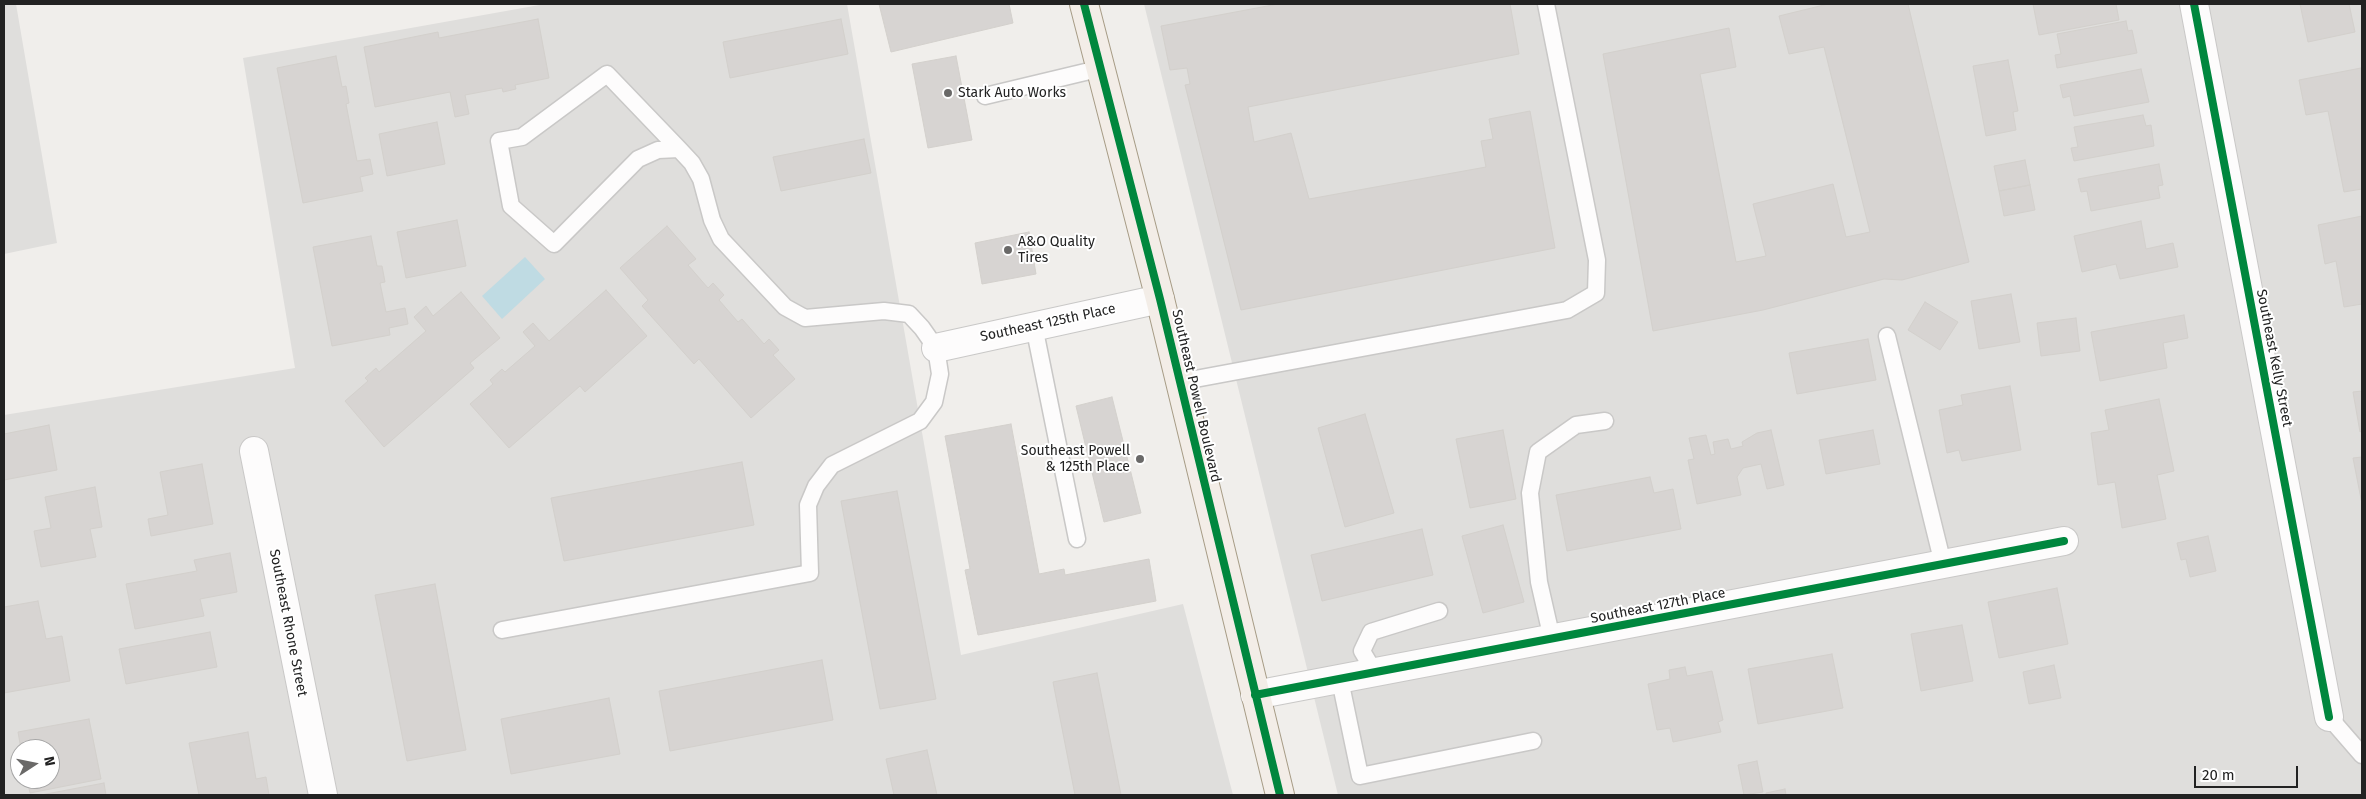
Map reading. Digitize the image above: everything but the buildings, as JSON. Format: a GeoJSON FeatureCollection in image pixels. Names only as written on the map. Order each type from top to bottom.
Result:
{"type":"FeatureCollection","features":[{"type":"Feature","properties":{"kind":"main road","name":"Southeast Powell Boulevard"},"geometry":{"type":"LineString","coordinates":[[1084,4],[1102,68],[1160,300],[1280,795]]}},
{"type":"Feature","properties":{"kind":"street","name":"Southeast Kelly Street"},"geometry":{"type":"LineString","coordinates":[[2194,4],[2329,717]]}},
{"type":"Feature","properties":{"kind":"street","name":"Southeast 125th Place"},"geometry":{"type":"LineString","coordinates":[[936,348],[1160,300]]}},
{"type":"Feature","properties":{"kind":"street","name":"Southeast Rhone Street"},"geometry":{"type":"LineString","coordinates":[[254,451],[323,795]]}},
{"type":"Feature","properties":{"kind":"street","name":"Southeast 127th Place"},"geometry":{"type":"LineString","coordinates":[[1255,695],[2064,541]]}},
{"type":"Feature","properties":{"kind":"lane"},"geometry":{"type":"LineString","coordinates":[[1179,382],[1567,310],[1596,293],[1597,260],[1546,4]]}},
{"type":"Feature","properties":{"kind":"lane"},"geometry":{"type":"LineString","coordinates":[[985,96],[1102,68]]}},
{"type":"Feature","properties":{"kind":"lane"},"geometry":{"type":"LineString","coordinates":[[502,630],[810,573],[808,505],[816,486],[832,465],[920,421],[934,402],[940,374],[936,348],[922,328],[908,314],[884,311],[805,318],[785,307],[721,240],[712,220],[701,179],[692,163],[679,149],[607,74],[522,136],[499,141],[511,206],[554,244],[638,159],[658,150],[679,149]]}},
{"type":"Feature","properties":{"kind":"lane"},"geometry":{"type":"LineString","coordinates":[[1034,326],[1077,539]]}},
{"type":"Feature","properties":{"kind":"lane"},"geometry":{"type":"LineString","coordinates":[[1887,336],[1943,564]]}},
{"type":"Feature","properties":{"kind":"lane"},"geometry":{"type":"LineString","coordinates":[[1552,639],[1539,582],[1530,493],[1538,452],[1576,425],[1605,421]]}},
{"type":"Feature","properties":{"kind":"lane"},"geometry":{"type":"LineString","coordinates":[[1375,673],[1362,650],[1371,632],[1439,611]]}},
{"type":"Feature","properties":{"kind":"lane"},"geometry":{"type":"LineString","coordinates":[[1340,680],[1360,776],[1533,741]]}},
{"type":"Feature","properties":{"kind":"lane"},"geometry":{"type":"LineString","coordinates":[[2329,717],[2362,755]]}},
{"type":"Feature","properties":{"kind":"shaded area"},"geometry":{"type":"Polygon","coordinates":[[[4,4],[16,4],[57,243],[4,254],[4,4]]]}},
{"type":"Feature","properties":{"kind":"shaded area"},"geometry":{"type":"Polygon","coordinates":[[[545,4],[847,4],[961,655],[1183,604],[1233,795],[4,795],[4,415],[295,368],[243,58],[545,4]]]}},
{"type":"Feature","properties":{"kind":"shaded area"},"geometry":{"type":"Polygon","coordinates":[[[1144,4],[2362,4],[2362,795],[1338,795],[1144,4]]]}},
{"type":"Feature","properties":{"kind":"water"},"geometry":{"type":"Polygon","coordinates":[[[525,257],[545,279],[502,319],[482,296],[525,257]]]}},
{"type":"Feature","properties":{"kind":"cycle path"},"geometry":{"type":"LineString","coordinates":[[1084,4],[1160,299],[1280,795]]}},
{"type":"Feature","properties":{"kind":"cycle path"},"geometry":{"type":"LineString","coordinates":[[2194,4],[2329,717]]}},
{"type":"Feature","properties":{"kind":"cycle path"},"geometry":{"type":"LineString","coordinates":[[1255,695],[2064,541]]}},
{"type":"Feature","properties":{"kind":"place","name":"Stark Auto Works"},"geometry":{"type":"Point","coordinates":[948,93]}},
{"type":"Feature","properties":{"kind":"place","name":"A&O Quality Tires"},"geometry":{"type":"Point","coordinates":[1008,250]}},
{"type":"Feature","properties":{"kind":"place","name":"Southeast Powell & 125th Place"},"geometry":{"type":"Point","coordinates":[1140,459]}}]}
